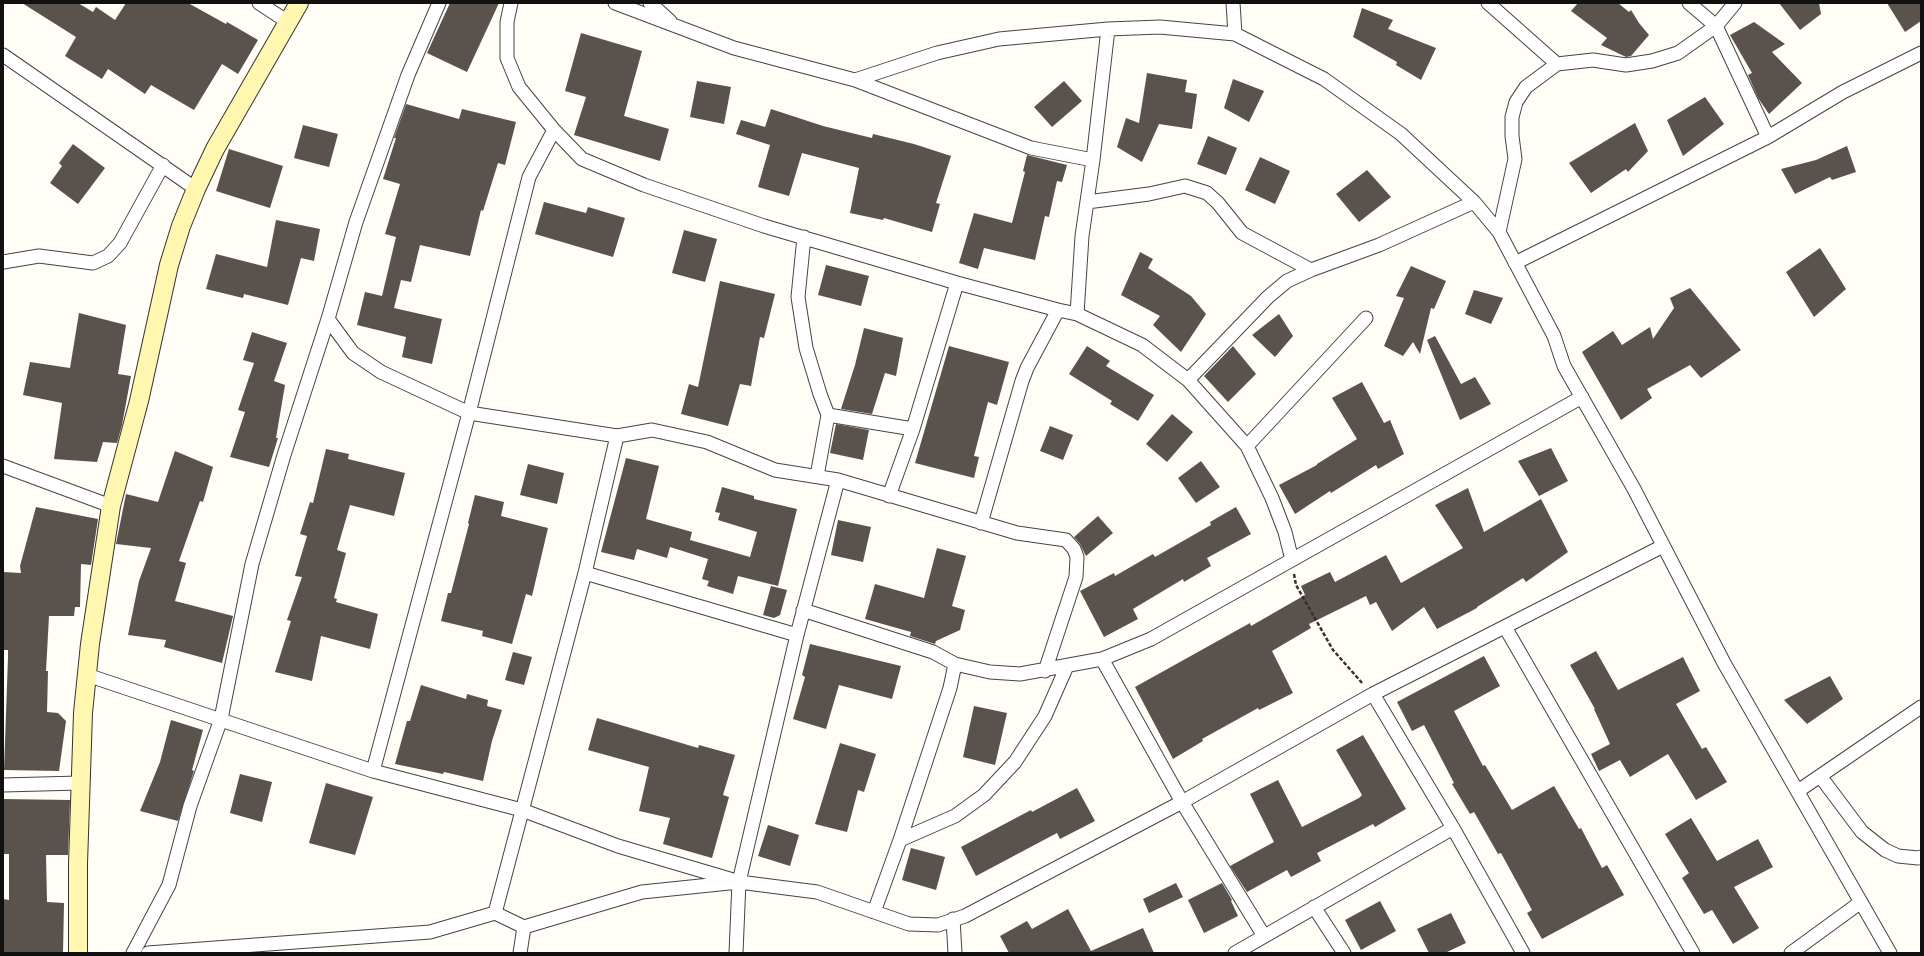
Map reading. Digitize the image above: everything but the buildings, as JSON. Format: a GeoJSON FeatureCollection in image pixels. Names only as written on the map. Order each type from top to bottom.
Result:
{"type":"FeatureCollection","features":[{"type":"Feature","properties":{"kind":"street"},"geometry":{"type":"LineString","coordinates":[[259,3],[288,22]]}},
{"type":"Feature","properties":{"kind":"street"},"geometry":{"type":"LineString","coordinates":[[78,953],[80,783],[87,675],[98,582],[111,506],[139,401],[169,265],[196,189],[215,149],[299,3]]}},
{"type":"Feature","properties":{"kind":"street"},"geometry":{"type":"LineString","coordinates":[[133,953],[169,885],[190,806],[221,719],[252,564],[284,455],[328,319],[358,214],[408,75],[439,3]]}},
{"type":"Feature","properties":{"kind":"street"},"geometry":{"type":"LineString","coordinates":[[511,3],[507,22],[507,58],[519,87],[554,130],[582,159],[644,185],[764,226],[957,283],[1077,314],[1142,345],[1188,380],[1247,446],[1272,498],[1285,532],[1292,560]]}},
{"type":"Feature","properties":{"kind":"street"},"geometry":{"type":"LineString","coordinates":[[615,3],[734,48],[855,80],[1031,148],[1093,160]]}},
{"type":"Feature","properties":{"kind":"street"},"geometry":{"type":"LineString","coordinates":[[650,3],[676,26]]}},
{"type":"Feature","properties":{"kind":"street"},"geometry":{"type":"LineString","coordinates":[[1233,3],[1235,34]]}},
{"type":"Feature","properties":{"kind":"street"},"geometry":{"type":"LineString","coordinates":[[1488,3],[1557,64]]}},
{"type":"Feature","properties":{"kind":"street"},"geometry":{"type":"LineString","coordinates":[[1688,3],[1716,26],[1768,137]]}},
{"type":"Feature","properties":{"kind":"street"},"geometry":{"type":"LineString","coordinates":[[1499,232],[1515,159],[1512,136],[1512,117],[1516,102],[1526,87],[1557,64],[1593,60],[1626,65],[1652,61],[1678,53],[1716,26],[1735,3]]}},
{"type":"Feature","properties":{"kind":"street"},"geometry":{"type":"LineString","coordinates":[[855,80],[937,54],[999,39],[1108,29],[1160,27],[1235,34],[1324,79],[1401,134],[1474,202],[1499,232],[1554,336],[1564,366],[1634,488],[1724,663],[1890,953]]}},
{"type":"Feature","properties":{"kind":"street"},"geometry":{"type":"LineString","coordinates":[[1077,314],[1082,236],[1093,160],[1108,29]]}},
{"type":"Feature","properties":{"kind":"street"},"geometry":{"type":"LineString","coordinates":[[1516,263],[1768,137],[1843,92],[1921,53]]}},
{"type":"Feature","properties":{"kind":"street"},"geometry":{"type":"LineString","coordinates":[[3,55],[196,189]]}},
{"type":"Feature","properties":{"kind":"street"},"geometry":{"type":"LineString","coordinates":[[373,771],[469,414],[529,177],[554,130]]}},
{"type":"Feature","properties":{"kind":"street"},"geometry":{"type":"LineString","coordinates":[[3,262],[39,256],[93,263],[108,256],[120,243],[163,165]]}},
{"type":"Feature","properties":{"kind":"street"},"geometry":{"type":"LineString","coordinates":[[1087,202],[1149,194],[1185,186],[1206,192],[1218,203],[1242,233],[1311,270]]}},
{"type":"Feature","properties":{"kind":"street"},"geometry":{"type":"LineString","coordinates":[[1188,380],[1268,297],[1287,281],[1311,270],[1379,245],[1474,202]]}},
{"type":"Feature","properties":{"kind":"street"},"geometry":{"type":"LineString","coordinates":[[804,237],[798,297],[806,348],[828,415],[817,476]]}},
{"type":"Feature","properties":{"kind":"street"},"geometry":{"type":"LineString","coordinates":[[889,496],[913,429],[957,283]]}},
{"type":"Feature","properties":{"kind":"street"},"geometry":{"type":"LineString","coordinates":[[981,523],[1022,381],[1027,368],[1058,310]]}},
{"type":"Feature","properties":{"kind":"street"},"geometry":{"type":"LineString","coordinates":[[1247,446],[1366,318]]}},
{"type":"Feature","properties":{"kind":"street"},"geometry":{"type":"LineString","coordinates":[[328,319],[353,353],[381,372],[469,414],[617,436],[652,430],[707,442],[775,470],[838,480],[1017,533],[1066,540],[1074,549],[1077,557],[1076,577],[1045,671]]}},
{"type":"Feature","properties":{"kind":"street"},"geometry":{"type":"LineString","coordinates":[[804,610],[933,652],[955,664],[990,672],[1020,674],[1045,671],[1102,660],[1150,639],[1582,398]]}},
{"type":"Feature","properties":{"kind":"street"},"geometry":{"type":"LineString","coordinates":[[828,415],[913,429]]}},
{"type":"Feature","properties":{"kind":"street"},"geometry":{"type":"LineString","coordinates":[[495,913],[585,573],[617,436]]}},
{"type":"Feature","properties":{"kind":"street"},"geometry":{"type":"LineString","coordinates":[[3,466],[111,506]]}},
{"type":"Feature","properties":{"kind":"street"},"geometry":{"type":"LineString","coordinates":[[736,953],[739,882],[797,635],[838,480]]}},
{"type":"Feature","properties":{"kind":"street"},"geometry":{"type":"LineString","coordinates":[[87,675],[373,771],[522,810],[618,846],[739,882],[817,892],[909,924],[938,925],[972,912],[1182,802],[1373,694],[1663,546]]}},
{"type":"Feature","properties":{"kind":"street"},"geometry":{"type":"LineString","coordinates":[[585,573],[797,635]]}},
{"type":"Feature","properties":{"kind":"street"},"geometry":{"type":"LineString","coordinates":[[1505,627],[1693,953]]}},
{"type":"Feature","properties":{"kind":"street"},"geometry":{"type":"LineString","coordinates":[[1102,660],[1182,802],[1264,936]]}},
{"type":"Feature","properties":{"kind":"street"},"geometry":{"type":"LineString","coordinates":[[874,912],[900,840],[950,688],[955,664]]}},
{"type":"Feature","properties":{"kind":"street"},"geometry":{"type":"LineString","coordinates":[[900,840],[955,816],[984,795],[1015,762],[1045,716],[1067,666]]}},
{"type":"Feature","properties":{"kind":"street"},"geometry":{"type":"LineString","coordinates":[[1373,694],[1453,828],[1523,953]]}},
{"type":"Feature","properties":{"kind":"street"},"geometry":{"type":"LineString","coordinates":[[1798,791],[1921,707]]}},
{"type":"Feature","properties":{"kind":"street"},"geometry":{"type":"LineString","coordinates":[[1820,776],[1862,832],[1886,850],[1898,856],[1921,857]]}},
{"type":"Feature","properties":{"kind":"street"},"geometry":{"type":"LineString","coordinates":[[3,785],[80,783]]}},
{"type":"Feature","properties":{"kind":"street"},"geometry":{"type":"LineString","coordinates":[[1235,953],[1453,828]]}},
{"type":"Feature","properties":{"kind":"street"},"geometry":{"type":"LineString","coordinates":[[148,953],[430,932],[495,913],[524,927],[642,892],[739,882]]}},
{"type":"Feature","properties":{"kind":"street"},"geometry":{"type":"LineString","coordinates":[[1791,953],[1861,902]]}},
{"type":"Feature","properties":{"kind":"street"},"geometry":{"type":"LineString","coordinates":[[1314,907],[1344,953]]}},
{"type":"Feature","properties":{"kind":"street"},"geometry":{"type":"LineString","coordinates":[[953,920],[955,953]]}},
{"type":"Feature","properties":{"kind":"street"},"geometry":{"type":"LineString","coordinates":[[520,953],[524,927]]}},
{"type":"Feature","properties":{"kind":"path"},"geometry":{"type":"LineString","coordinates":[[1292,560],[1296,584],[1333,650],[1373,694]]}}]}
